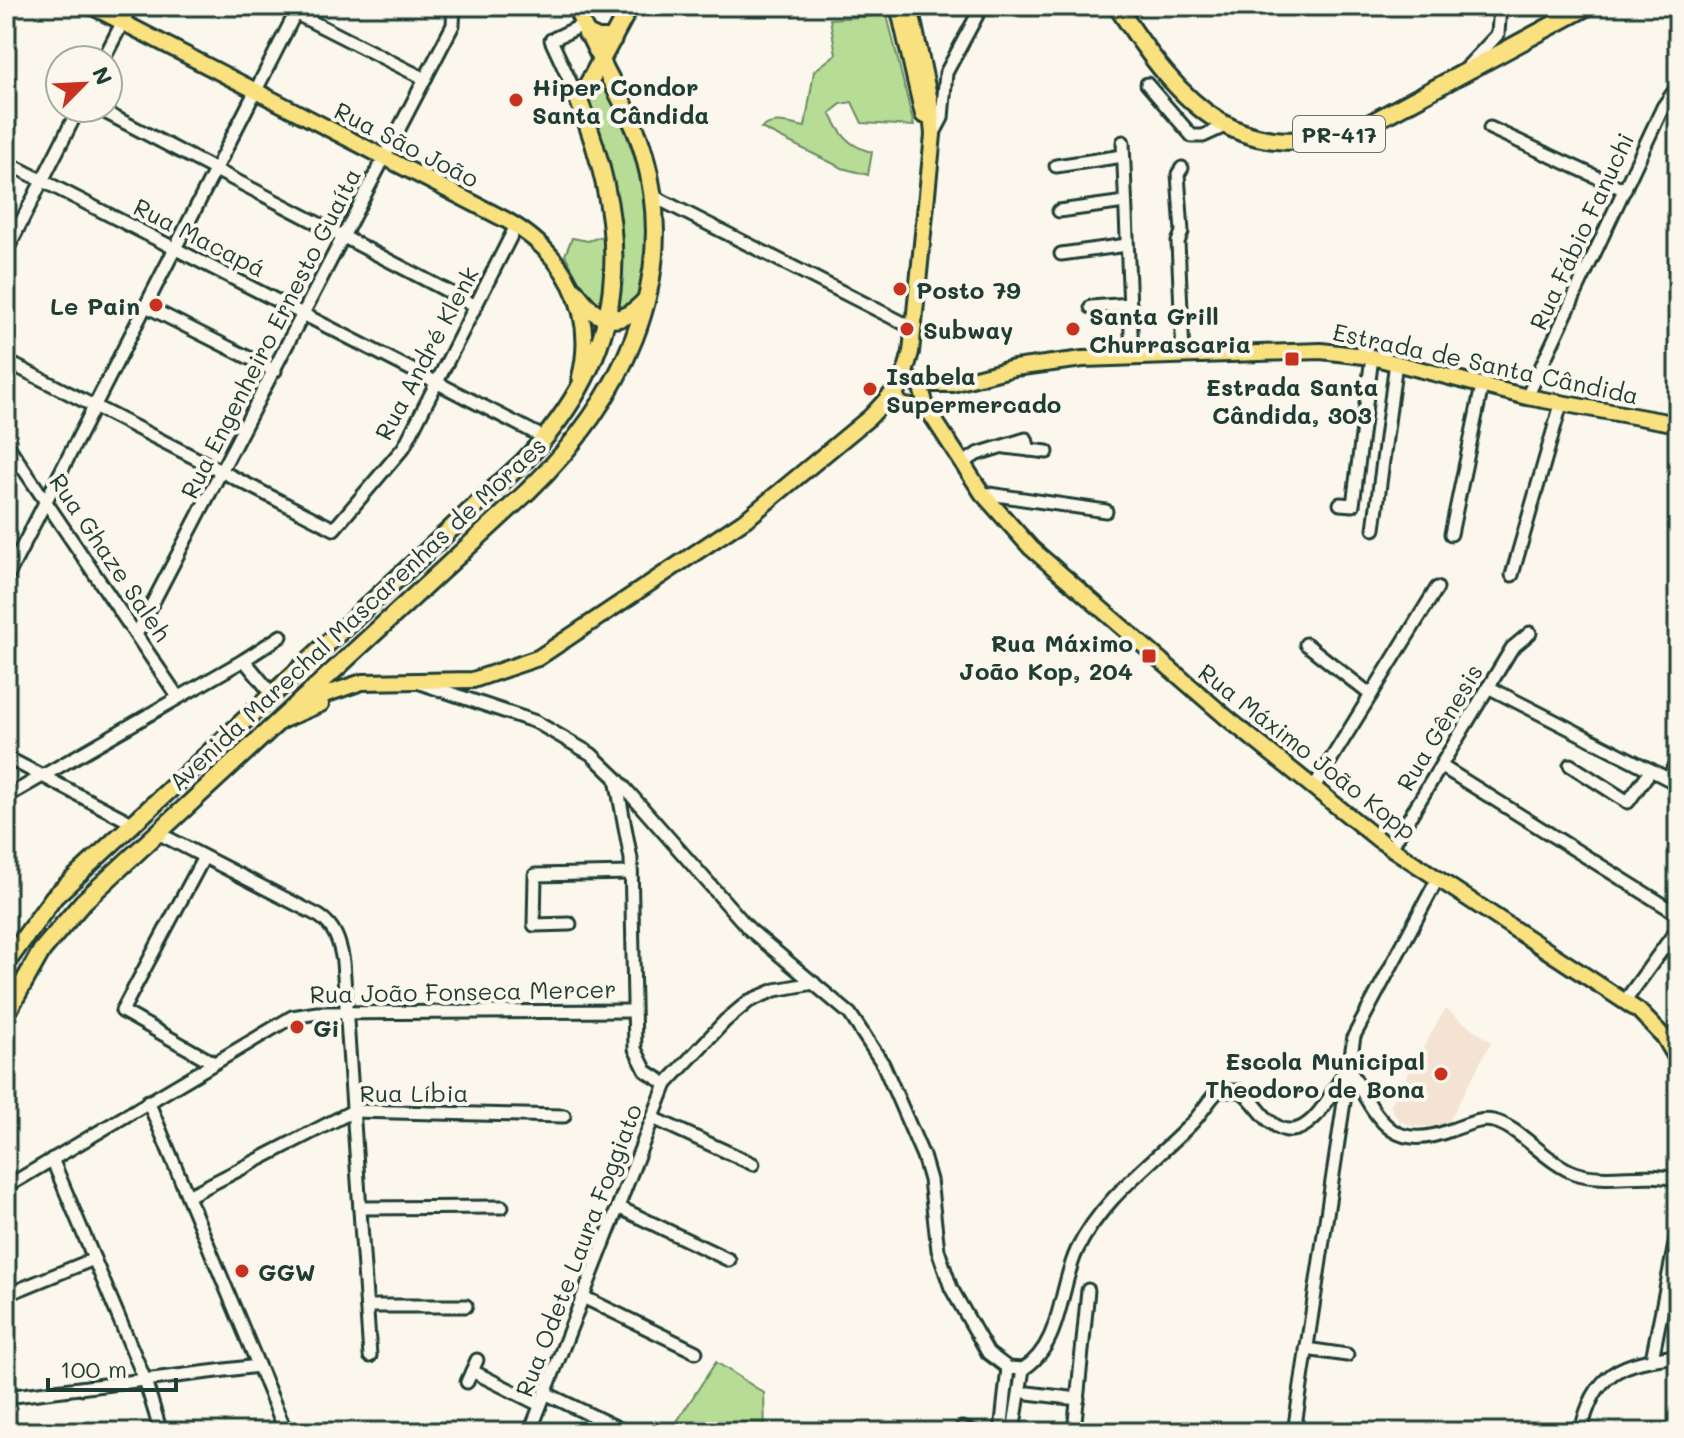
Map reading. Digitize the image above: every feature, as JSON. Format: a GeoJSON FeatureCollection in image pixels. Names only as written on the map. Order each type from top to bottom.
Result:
{"type":"FeatureCollection","features":[{"type":"Feature","properties":{"kind":"highway"},"geometry":{"type":"LineString","coordinates":[[579,101],[630,6]]}},
{"type":"Feature","properties":{"kind":"highway","name":"PR-417"},"geometry":{"type":"LineString","coordinates":[[1117,6],[1178,91],[1205,114],[1227,125],[1273,139],[1317,139],[1369,124],[1588,6]]}},
{"type":"Feature","properties":{"kind":"highway"},"geometry":{"type":"LineString","coordinates":[[585,29],[598,39],[613,39]]}},
{"type":"Feature","properties":{"kind":"highway"},"geometry":{"type":"LineString","coordinates":[[613,39],[614,85]]}},
{"type":"Feature","properties":{"kind":"highway","name":"Avenida Marechal Mascarenhas de Moraes"},"geometry":{"type":"LineString","coordinates":[[6,1014],[42,950],[103,882],[527,492],[573,445],[615,385],[635,339],[646,300],[653,253],[651,195],[643,150],[601,61]]}},
{"type":"Feature","properties":{"kind":"highway","name":"Avenida Marechal Mascarenhas de Moraes"},"geometry":{"type":"LineString","coordinates":[[6,963],[41,911],[545,438],[569,408],[593,366],[609,319],[613,259],[608,200],[599,158],[579,101]]}},
{"type":"Feature","properties":{"kind":"highway"},"geometry":{"type":"LineString","coordinates":[[575,291],[590,312],[609,319],[628,316],[646,300]]}},
{"type":"Feature","properties":{"kind":"highway"},"geometry":{"type":"LineString","coordinates":[[352,619],[362,636],[357,647]]}},
{"type":"Feature","properties":{"kind":"highway"},"geometry":{"type":"LineString","coordinates":[[238,723],[292,706]]}},
{"type":"Feature","properties":{"kind":"highway"},"geometry":{"type":"LineString","coordinates":[[132,823],[160,828]]}},
{"type":"Feature","properties":{"kind":"highway"},"geometry":{"type":"LineString","coordinates":[[93,860],[103,882]]}},
{"type":"Feature","properties":{"kind":"main road","name":"Rua São João"},"geometry":{"type":"LineString","coordinates":[[91,6],[516,226],[553,255],[575,291],[582,316],[585,352],[569,408]]}},
{"type":"Feature","properties":{"kind":"main road","name":"Avenida Marechal Mascarenhas de Moraes"},"geometry":{"type":"LineString","coordinates":[[574,6],[601,61]]}},
{"type":"Feature","properties":{"kind":"main road"},"geometry":{"type":"LineString","coordinates":[[902,8],[911,49],[922,59],[933,135],[908,384],[912,404]]}},
{"type":"Feature","properties":{"kind":"main road"},"geometry":{"type":"LineString","coordinates":[[902,8],[921,104],[928,174]]}},
{"type":"Feature","properties":{"kind":"main road","name":"Estrada de Santa Cândida"},"geometry":{"type":"LineString","coordinates":[[870,417],[912,404],[952,384],[1028,365],[1132,356],[1321,351],[1372,357],[1527,397],[1678,424]]}},
{"type":"Feature","properties":{"kind":"main road"},"geometry":{"type":"LineString","coordinates":[[292,706],[376,680],[446,682],[489,677],[538,658],[726,534],[908,384]]}},
{"type":"Feature","properties":{"kind":"main road","name":"Estrada de Santa Cândida"},"geometry":{"type":"LineString","coordinates":[[908,384],[952,384]]}},
{"type":"Feature","properties":{"kind":"main road","name":"Rua Máximo João Kopp"},"geometry":{"type":"LineString","coordinates":[[908,384],[895,398],[912,404],[944,437],[982,493],[1031,548],[1220,712],[1391,848],[1625,1001],[1653,1024],[1678,1061]]}},
{"type":"Feature","properties":{"kind":"main road"},"geometry":{"type":"LineString","coordinates":[[274,723],[310,710],[334,693]]}},
{"type":"Feature","properties":{"kind":"street"},"geometry":{"type":"LineString","coordinates":[[111,44],[131,6]]}},
{"type":"Feature","properties":{"kind":"street"},"geometry":{"type":"LineString","coordinates":[[281,6],[297,10],[425,79]]}},
{"type":"Feature","properties":{"kind":"street","name":"Rua Engenheiro Ernesto Guaíta"},"geometry":{"type":"LineString","coordinates":[[136,635],[453,25],[454,6]]}},
{"type":"Feature","properties":{"kind":"street"},"geometry":{"type":"LineString","coordinates":[[933,135],[942,118],[946,73],[982,6]]}},
{"type":"Feature","properties":{"kind":"street"},"geometry":{"type":"LineString","coordinates":[[1452,80],[1494,41],[1500,27],[1500,6]]}},
{"type":"Feature","properties":{"kind":"street"},"geometry":{"type":"LineString","coordinates":[[6,579],[10,561],[46,501],[297,10]]}},
{"type":"Feature","properties":{"kind":"street","name":"Avenida Marechal Mascarenhas de Moraes"},"geometry":{"type":"LineString","coordinates":[[579,101],[551,40],[585,29]]}},
{"type":"Feature","properties":{"kind":"street"},"geometry":{"type":"LineString","coordinates":[[1147,84],[1192,136],[1203,136],[1227,125]]}},
{"type":"Feature","properties":{"kind":"street","name":"Rua Fábio Fanuchi"},"geometry":{"type":"LineString","coordinates":[[1527,397],[1663,107],[1678,86]]}},
{"type":"Feature","properties":{"kind":"street"},"geometry":{"type":"LineString","coordinates":[[124,122],[476,306]]}},
{"type":"Feature","properties":{"kind":"street"},"geometry":{"type":"LineString","coordinates":[[6,252],[71,124]]}},
{"type":"Feature","properties":{"kind":"street"},"geometry":{"type":"LineString","coordinates":[[1490,128],[1625,190]]}},
{"type":"Feature","properties":{"kind":"street"},"geometry":{"type":"LineString","coordinates":[[1123,142],[1132,356]]}},
{"type":"Feature","properties":{"kind":"street"},"geometry":{"type":"LineString","coordinates":[[1056,166],[1123,156]]}},
{"type":"Feature","properties":{"kind":"street","name":"Rua Macapá"},"geometry":{"type":"LineString","coordinates":[[6,162],[545,438]]}},
{"type":"Feature","properties":{"kind":"street"},"geometry":{"type":"LineString","coordinates":[[1182,168],[1178,174],[1182,232],[1178,242],[1183,355]]}},
{"type":"Feature","properties":{"kind":"street"},"geometry":{"type":"LineString","coordinates":[[651,195],[913,328]]}},
{"type":"Feature","properties":{"kind":"street"},"geometry":{"type":"LineString","coordinates":[[1059,211],[1125,202]]}},
{"type":"Feature","properties":{"kind":"street","name":"Rua André Klenk"},"geometry":{"type":"LineString","coordinates":[[223,472],[334,529],[395,460],[438,383],[516,226]]}},
{"type":"Feature","properties":{"kind":"street"},"geometry":{"type":"LineString","coordinates":[[1061,254],[1127,245]]}},
{"type":"Feature","properties":{"kind":"street"},"geometry":{"type":"LineString","coordinates":[[1091,307],[1130,304]]}},
{"type":"Feature","properties":{"kind":"street"},"geometry":{"type":"LineString","coordinates":[[146,306],[275,371]]}},
{"type":"Feature","properties":{"kind":"street"},"geometry":{"type":"LineString","coordinates":[[1340,504],[1353,505],[1372,357]]}},
{"type":"Feature","properties":{"kind":"street"},"geometry":{"type":"LineString","coordinates":[[6,361],[223,472]]}},
{"type":"Feature","properties":{"kind":"street"},"geometry":{"type":"LineString","coordinates":[[1374,529],[1396,362]]}},
{"type":"Feature","properties":{"kind":"street"},"geometry":{"type":"LineString","coordinates":[[1451,534],[1482,386]]}},
{"type":"Feature","properties":{"kind":"street"},"geometry":{"type":"LineString","coordinates":[[1512,575],[1561,404]]}},
{"type":"Feature","properties":{"kind":"street"},"geometry":{"type":"LineString","coordinates":[[962,464],[977,454],[1026,439],[1029,450],[1047,452]]}},
{"type":"Feature","properties":{"kind":"street","name":"Rua Ghaze Saleh"},"geometry":{"type":"LineString","coordinates":[[6,443],[178,697]]}},
{"type":"Feature","properties":{"kind":"street"},"geometry":{"type":"LineString","coordinates":[[982,493],[1106,511]]}},
{"type":"Feature","properties":{"kind":"street"},"geometry":{"type":"LineString","coordinates":[[1314,787],[1437,588]]}},
{"type":"Feature","properties":{"kind":"street","name":"Rua Gênesis"},"geometry":{"type":"LineString","coordinates":[[1391,848],[1515,644],[1530,633]]}},
{"type":"Feature","properties":{"kind":"street"},"geometry":{"type":"LineString","coordinates":[[6,797],[281,636]]}},
{"type":"Feature","properties":{"kind":"street"},"geometry":{"type":"LineString","coordinates":[[1306,644],[1371,695]]}},
{"type":"Feature","properties":{"kind":"street"},"geometry":{"type":"LineString","coordinates":[[244,660],[271,693]]}},
{"type":"Feature","properties":{"kind":"street"},"geometry":{"type":"LineString","coordinates":[[415,681],[556,732],[591,754],[616,778],[729,909],[857,1022],[883,1064],[928,1169],[936,1241],[951,1288],[988,1353],[1008,1368],[1023,1369]]}},
{"type":"Feature","properties":{"kind":"street"},"geometry":{"type":"LineString","coordinates":[[1488,687],[1673,782],[1678,756]]}},
{"type":"Feature","properties":{"kind":"street"},"geometry":{"type":"LineString","coordinates":[[6,757],[132,823]]}},
{"type":"Feature","properties":{"kind":"street"},"geometry":{"type":"LineString","coordinates":[[1570,765],[1628,802],[1651,770]]}},
{"type":"Feature","properties":{"kind":"street"},"geometry":{"type":"LineString","coordinates":[[1441,766],[1678,914]]}},
{"type":"Feature","properties":{"kind":"street"},"geometry":{"type":"LineString","coordinates":[[616,778],[631,873],[632,1011],[637,1058],[646,1071],[666,1084],[725,1021],[749,1001],[775,990],[814,983]]}},
{"type":"Feature","properties":{"kind":"street"},"geometry":{"type":"LineString","coordinates":[[160,828],[204,857],[319,916],[333,928],[342,952],[370,1356]]}},
{"type":"Feature","properties":{"kind":"street"},"geometry":{"type":"LineString","coordinates":[[204,857],[122,1011],[212,1062]]}},
{"type":"Feature","properties":{"kind":"street"},"geometry":{"type":"LineString","coordinates":[[570,924],[534,925],[535,875],[631,873]]}},
{"type":"Feature","properties":{"kind":"street"},"geometry":{"type":"LineString","coordinates":[[1294,1432],[1348,1066],[1360,1020],[1438,878]]}},
{"type":"Feature","properties":{"kind":"street"},"geometry":{"type":"LineString","coordinates":[[1625,1001],[1678,928]]}},
{"type":"Feature","properties":{"kind":"street","name":"Rua João Fonseca Mercer"},"geometry":{"type":"LineString","coordinates":[[6,1187],[292,1017],[347,1013],[632,1011]]}},
{"type":"Feature","properties":{"kind":"street"},"geometry":{"type":"LineString","coordinates":[[1348,1066],[1381,1121],[1406,1138],[1427,1139],[1470,1123],[1495,1121],[1555,1164],[1583,1175],[1649,1174],[1678,1180]]}},
{"type":"Feature","properties":{"kind":"street"},"geometry":{"type":"LineString","coordinates":[[1013,1432],[1023,1369],[1046,1347],[1067,1275],[1085,1236],[1135,1174],[1194,1122],[1218,1091],[1232,1088],[1241,1091],[1276,1126],[1296,1128],[1315,1118],[1348,1066]]}},
{"type":"Feature","properties":{"kind":"street","name":"Rua Odete Laura Foggiato"},"geometry":{"type":"LineString","coordinates":[[530,1432],[666,1084]]}},
{"type":"Feature","properties":{"kind":"street"},"geometry":{"type":"LineString","coordinates":[[148,1101],[286,1432]]}},
{"type":"Feature","properties":{"kind":"street","name":"Rua Líbia"},"geometry":{"type":"LineString","coordinates":[[188,1196],[353,1111],[564,1116]]}},
{"type":"Feature","properties":{"kind":"street"},"geometry":{"type":"LineString","coordinates":[[653,1118],[753,1164]]}},
{"type":"Feature","properties":{"kind":"street"},"geometry":{"type":"LineString","coordinates":[[52,1159],[145,1380],[161,1432]]}},
{"type":"Feature","properties":{"kind":"street"},"geometry":{"type":"LineString","coordinates":[[360,1208],[502,1207]]}},
{"type":"Feature","properties":{"kind":"street"},"geometry":{"type":"LineString","coordinates":[[618,1207],[729,1260]]}},
{"type":"Feature","properties":{"kind":"street"},"geometry":{"type":"LineString","coordinates":[[1652,1359],[1678,1229]]}},
{"type":"Feature","properties":{"kind":"street"},"geometry":{"type":"LineString","coordinates":[[6,1295],[94,1259]]}},
{"type":"Feature","properties":{"kind":"street"},"geometry":{"type":"LineString","coordinates":[[1074,1432],[1088,1290]]}},
{"type":"Feature","properties":{"kind":"street"},"geometry":{"type":"LineString","coordinates":[[583,1297],[696,1352]]}},
{"type":"Feature","properties":{"kind":"street"},"geometry":{"type":"LineString","coordinates":[[367,1306],[466,1306]]}},
{"type":"Feature","properties":{"kind":"street"},"geometry":{"type":"LineString","coordinates":[[1306,1349],[1347,1355]]}},
{"type":"Feature","properties":{"kind":"street"},"geometry":{"type":"LineString","coordinates":[[1581,1432],[1588,1404],[1600,1384],[1623,1366],[1678,1356]]}},
{"type":"Feature","properties":{"kind":"street"},"geometry":{"type":"LineString","coordinates":[[6,1397],[258,1366]]}},
{"type":"Feature","properties":{"kind":"street"},"geometry":{"type":"LineString","coordinates":[[1001,1432],[1008,1368]]}},
{"type":"Feature","properties":{"kind":"street"},"geometry":{"type":"LineString","coordinates":[[472,1371],[626,1432]]}},
{"type":"Feature","properties":{"kind":"street"},"geometry":{"type":"LineString","coordinates":[[1028,1393],[1078,1399]]}},
{"type":"Feature","properties":{"kind":"street"},"geometry":{"type":"LineString","coordinates":[[1005,1400],[1018,1402]]}},
{"type":"Feature","properties":{"kind":"shaded area","name":"Escola Municipal Theodoro de Bona"},"geometry":{"type":"Polygon","coordinates":[[[1445,1009],[1491,1042],[1446,1127],[1412,1126],[1399,1120],[1390,1106],[1445,1009]]]}},
{"type":"Feature","properties":{"kind":"green space"},"geometry":{"type":"Polygon","coordinates":[[[887,15],[914,126],[862,123],[852,102],[841,104],[830,113],[846,138],[872,152],[868,175],[842,168],[761,128],[777,122],[805,127],[814,71],[836,54],[830,19],[887,15]]]}},
{"type":"Feature","properties":{"kind":"green space"},"geometry":{"type":"Polygon","coordinates":[[[599,71],[633,152],[648,236],[641,294],[636,301],[615,310],[588,105],[599,71]]]}},
{"type":"Feature","properties":{"kind":"green space"},"geometry":{"type":"Polygon","coordinates":[[[606,235],[604,311],[589,300],[565,255],[572,238],[588,241],[606,235]]]}},
{"type":"Feature","properties":{"kind":"green space"},"geometry":{"type":"Polygon","coordinates":[[[716,1362],[764,1393],[765,1432],[670,1432],[716,1362]]]}},
{"type":"Feature","properties":{"kind":"place","name":"Hiper Condor Santa Cândida"},"geometry":{"type":"Point","coordinates":[516,100]}},
{"type":"Feature","properties":{"kind":"place","name":"Posto 79"},"geometry":{"type":"Point","coordinates":[900,289]}},
{"type":"Feature","properties":{"kind":"place","name":"Le Pain"},"geometry":{"type":"Point","coordinates":[156,305]}},
{"type":"Feature","properties":{"kind":"place","name":"Subway"},"geometry":{"type":"Point","coordinates":[907,329]}},
{"type":"Feature","properties":{"kind":"place","name":"Santa Grill Churrascaria"},"geometry":{"type":"Point","coordinates":[1073,329]}},
{"type":"Feature","properties":{"kind":"place","name":"Estrada Santa Cândida, 303"},"geometry":{"type":"Point","coordinates":[1292,359]}},
{"type":"Feature","properties":{"kind":"place","name":"Isabela Supermercado"},"geometry":{"type":"Point","coordinates":[870,389]}},
{"type":"Feature","properties":{"kind":"place","name":"Rua Máximo João Kop, 204"},"geometry":{"type":"Point","coordinates":[1149,656]}},
{"type":"Feature","properties":{"kind":"place","name":"Gi"},"geometry":{"type":"Point","coordinates":[297,1027]}},
{"type":"Feature","properties":{"kind":"place","name":"Escola Municipal Theodoro de Bona"},"geometry":{"type":"Point","coordinates":[1441,1074]}},
{"type":"Feature","properties":{"kind":"place","name":"GGW"},"geometry":{"type":"Point","coordinates":[242,1271]}}]}
